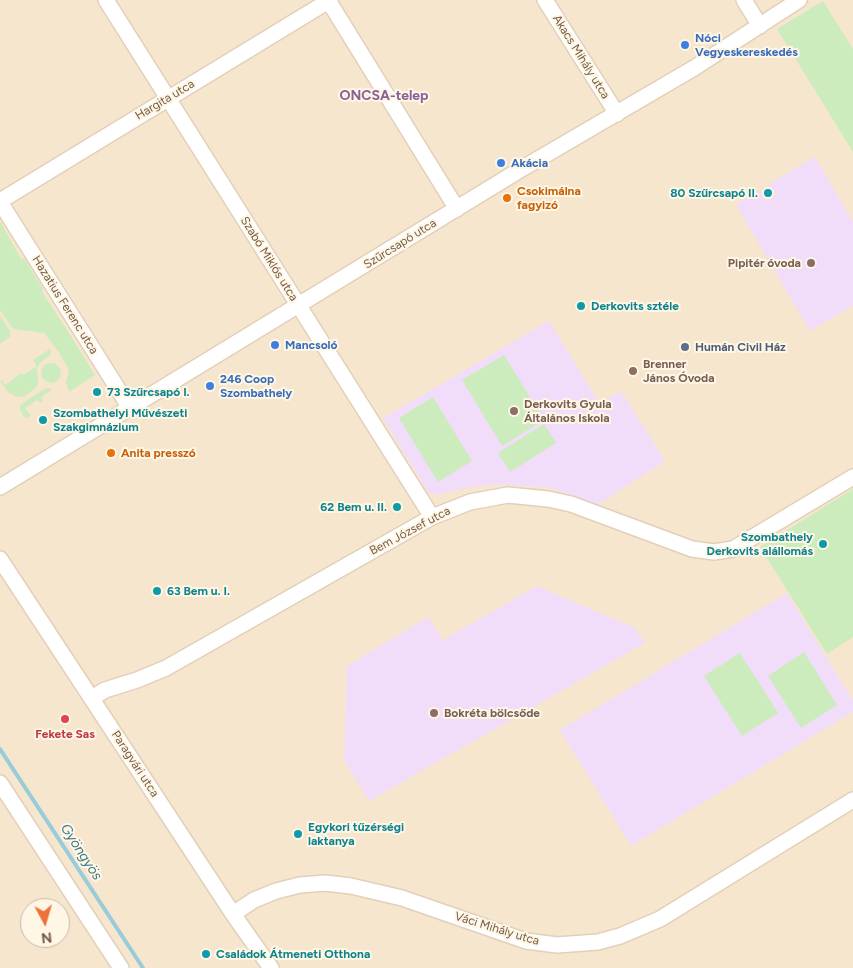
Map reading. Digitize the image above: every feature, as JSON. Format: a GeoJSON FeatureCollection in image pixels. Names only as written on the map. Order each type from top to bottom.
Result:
{"type":"FeatureCollection","features":[{"type":"Feature","properties":{"kind":"street","name":"Szabó Miklós utca"},"geometry":{"type":"LineString","coordinates":[[106,0],[432,517]]}},
{"type":"Feature","properties":{"kind":"street","name":"Hargita utca"},"geometry":{"type":"LineString","coordinates":[[0,202],[329,0]]}},
{"type":"Feature","properties":{"kind":"street"},"geometry":{"type":"LineString","coordinates":[[329,0],[457,208]]}},
{"type":"Feature","properties":{"kind":"street","name":"Akacs Mihály utca"},"geometry":{"type":"LineString","coordinates":[[545,0],[617,114]]}},
{"type":"Feature","properties":{"kind":"street"},"geometry":{"type":"LineString","coordinates":[[744,0],[760,26]]}},
{"type":"Feature","properties":{"kind":"street","name":"Szűrcsapó utca"},"geometry":{"type":"LineString","coordinates":[[0,487],[457,208],[700,65],[799,0]]}},
{"type":"Feature","properties":{"kind":"street","name":"Hazatius Ferenc utca"},"geometry":{"type":"LineString","coordinates":[[0,202],[130,408]]}},
{"type":"Feature","properties":{"kind":"street","name":"Bem József utca"},"geometry":{"type":"LineString","coordinates":[[92,698],[105,690],[166,668],[432,517],[452,508],[490,498],[526,495],[571,504],[692,549],[714,552],[733,549],[853,477]]}},
{"type":"Feature","properties":{"kind":"street","name":"Paragvári utca"},"geometry":{"type":"LineString","coordinates":[[0,559],[233,914],[271,968]]}},
{"type":"Feature","properties":{"kind":"street"},"geometry":{"type":"LineString","coordinates":[[0,783],[121,968]]}},
{"type":"Feature","properties":{"kind":"street","name":"Váci Mihály utca"},"geometry":{"type":"LineString","coordinates":[[233,914],[254,900],[276,892],[300,885],[325,884],[351,886],[402,898],[526,941],[557,945],[598,942],[620,936],[660,919],[853,800]]}},
{"type":"Feature","properties":{"kind":"shaded area"},"geometry":{"type":"Polygon","coordinates":[[[0,0],[853,0],[853,968],[0,968],[0,0]]]}},
{"type":"Feature","properties":{"kind":"shaded area","name":"Pipitér óvoda"},"geometry":{"type":"Polygon","coordinates":[[[815,157],[853,222],[853,305],[810,331],[736,205],[759,190],[767,201],[776,195],[769,184],[815,157]]]}},
{"type":"Feature","properties":{"kind":"shaded area","name":"Derkovits Gyula Általános Iskola"},"geometry":{"type":"Polygon","coordinates":[[[549,321],[600,404],[621,391],[665,461],[597,505],[551,488],[503,484],[472,487],[435,495],[428,492],[383,418],[549,321]]]}},
{"type":"Feature","properties":{"kind":"shaded area","name":"Bokréta bölcsőde"},"geometry":{"type":"Polygon","coordinates":[[[537,586],[635,628],[645,643],[369,801],[344,760],[347,666],[428,617],[443,640],[537,586]]]}},
{"type":"Feature","properties":{"kind":"shaded area"},"geometry":{"type":"Polygon","coordinates":[[[787,593],[853,701],[853,712],[631,846],[560,730],[787,593]]]}},
{"type":"Feature","properties":{"kind":"green space"},"geometry":{"type":"Polygon","coordinates":[[[823,1],[853,49],[853,152],[777,29],[823,1]]]}},
{"type":"Feature","properties":{"kind":"green space"},"geometry":{"type":"Polygon","coordinates":[[[0,221],[21,259],[24,258],[43,289],[42,292],[95,375],[69,392],[66,383],[69,370],[58,351],[44,333],[13,329],[0,310],[0,221]]]}},
{"type":"Feature","properties":{"kind":"green space"},"geometry":{"type":"Polygon","coordinates":[[[0,316],[10,331],[11,336],[0,344],[0,316]]]}},
{"type":"Feature","properties":{"kind":"green space"},"geometry":{"type":"Polygon","coordinates":[[[50,349],[51,353],[49,356],[37,368],[38,383],[35,389],[23,397],[17,397],[9,393],[0,381],[2,380],[5,385],[21,373],[23,375],[37,366],[33,360],[50,349]]]}},
{"type":"Feature","properties":{"kind":"green space"},"geometry":{"type":"Polygon","coordinates":[[[504,355],[544,420],[502,446],[462,380],[504,355]]]}},
{"type":"Feature","properties":{"kind":"green space"},"geometry":{"type":"Polygon","coordinates":[[[51,363],[58,366],[61,373],[58,380],[51,383],[44,380],[41,373],[44,366],[51,363]]]}},
{"type":"Feature","properties":{"kind":"green space"},"geometry":{"type":"Polygon","coordinates":[[[48,388],[52,390],[41,397],[43,401],[40,403],[37,400],[25,408],[31,416],[24,417],[20,405],[48,388]]]}},
{"type":"Feature","properties":{"kind":"green space"},"geometry":{"type":"Polygon","coordinates":[[[433,397],[472,461],[438,482],[399,418],[433,397]]]}},
{"type":"Feature","properties":{"kind":"green space"},"geometry":{"type":"Polygon","coordinates":[[[544,424],[556,443],[510,472],[498,453],[544,424]]]}},
{"type":"Feature","properties":{"kind":"green space"},"geometry":{"type":"Polygon","coordinates":[[[853,489],[853,637],[827,654],[760,547],[853,489]]]}},
{"type":"Feature","properties":{"kind":"green space"},"geometry":{"type":"Polygon","coordinates":[[[804,652],[837,705],[801,728],[768,676],[804,652]]]}},
{"type":"Feature","properties":{"kind":"green space"},"geometry":{"type":"Polygon","coordinates":[[[740,653],[778,713],[742,736],[704,676],[740,653]]]}},
{"type":"Feature","properties":{"kind":"waterway","name":"Gyöngyös"},"geometry":{"type":"LineString","coordinates":[[0,749],[143,968]]}},
{"type":"Feature","properties":{"kind":"place","name":"Nóci Vegyeskereskedés"},"geometry":{"type":"Point","coordinates":[685,45]}},
{"type":"Feature","properties":{"kind":"place","name":"Akácia"},"geometry":{"type":"Point","coordinates":[501,163]}},
{"type":"Feature","properties":{"kind":"place","name":"80 Szűrcsapó II."},"geometry":{"type":"Point","coordinates":[768,193]}},
{"type":"Feature","properties":{"kind":"place","name":"Csokimálna fagyizó"},"geometry":{"type":"Point","coordinates":[507,198]}},
{"type":"Feature","properties":{"kind":"place","name":"Pipitér óvoda"},"geometry":{"type":"Point","coordinates":[811,263]}},
{"type":"Feature","properties":{"kind":"place","name":"Derkovits sztéle"},"geometry":{"type":"Point","coordinates":[581,306]}},
{"type":"Feature","properties":{"kind":"place","name":"Mancsoló"},"geometry":{"type":"Point","coordinates":[275,345]}},
{"type":"Feature","properties":{"kind":"place","name":"Humán Civil Ház"},"geometry":{"type":"Point","coordinates":[685,347]}},
{"type":"Feature","properties":{"kind":"place","name":"Brenner János Óvoda"},"geometry":{"type":"Point","coordinates":[633,371]}},
{"type":"Feature","properties":{"kind":"place","name":"246 Coop Szombathely"},"geometry":{"type":"Point","coordinates":[210,386]}},
{"type":"Feature","properties":{"kind":"place","name":"73 Szűrcsapó I."},"geometry":{"type":"Point","coordinates":[97,392]}},
{"type":"Feature","properties":{"kind":"place","name":"Derkovits Gyula Általános Iskola"},"geometry":{"type":"Point","coordinates":[514,411]}},
{"type":"Feature","properties":{"kind":"place","name":"Szombathelyi Művészeti Szakgimnázium"},"geometry":{"type":"Point","coordinates":[43,420]}},
{"type":"Feature","properties":{"kind":"place","name":"Anita presszó"},"geometry":{"type":"Point","coordinates":[111,453]}},
{"type":"Feature","properties":{"kind":"place","name":"62 Bem u. II."},"geometry":{"type":"Point","coordinates":[397,507]}},
{"type":"Feature","properties":{"kind":"place","name":"Szombathely Derkovits alállomás"},"geometry":{"type":"Point","coordinates":[823,544]}},
{"type":"Feature","properties":{"kind":"place","name":"63 Bem u. I."},"geometry":{"type":"Point","coordinates":[157,591]}},
{"type":"Feature","properties":{"kind":"place","name":"Bokréta bölcsőde"},"geometry":{"type":"Point","coordinates":[434,713]}},
{"type":"Feature","properties":{"kind":"place","name":"Fekete Sas"},"geometry":{"type":"Point","coordinates":[65,719]}},
{"type":"Feature","properties":{"kind":"place","name":"Egykori tűzérségi laktanya"},"geometry":{"type":"Point","coordinates":[298,834]}},
{"type":"Feature","properties":{"kind":"place","name":"Családok Átmeneti Otthona"},"geometry":{"type":"Point","coordinates":[206,954]}},
{"type":"Feature","properties":{"kind":"district","name":"ONCSA-telep"},"geometry":{"type":"Point","coordinates":[384,96]}}]}
